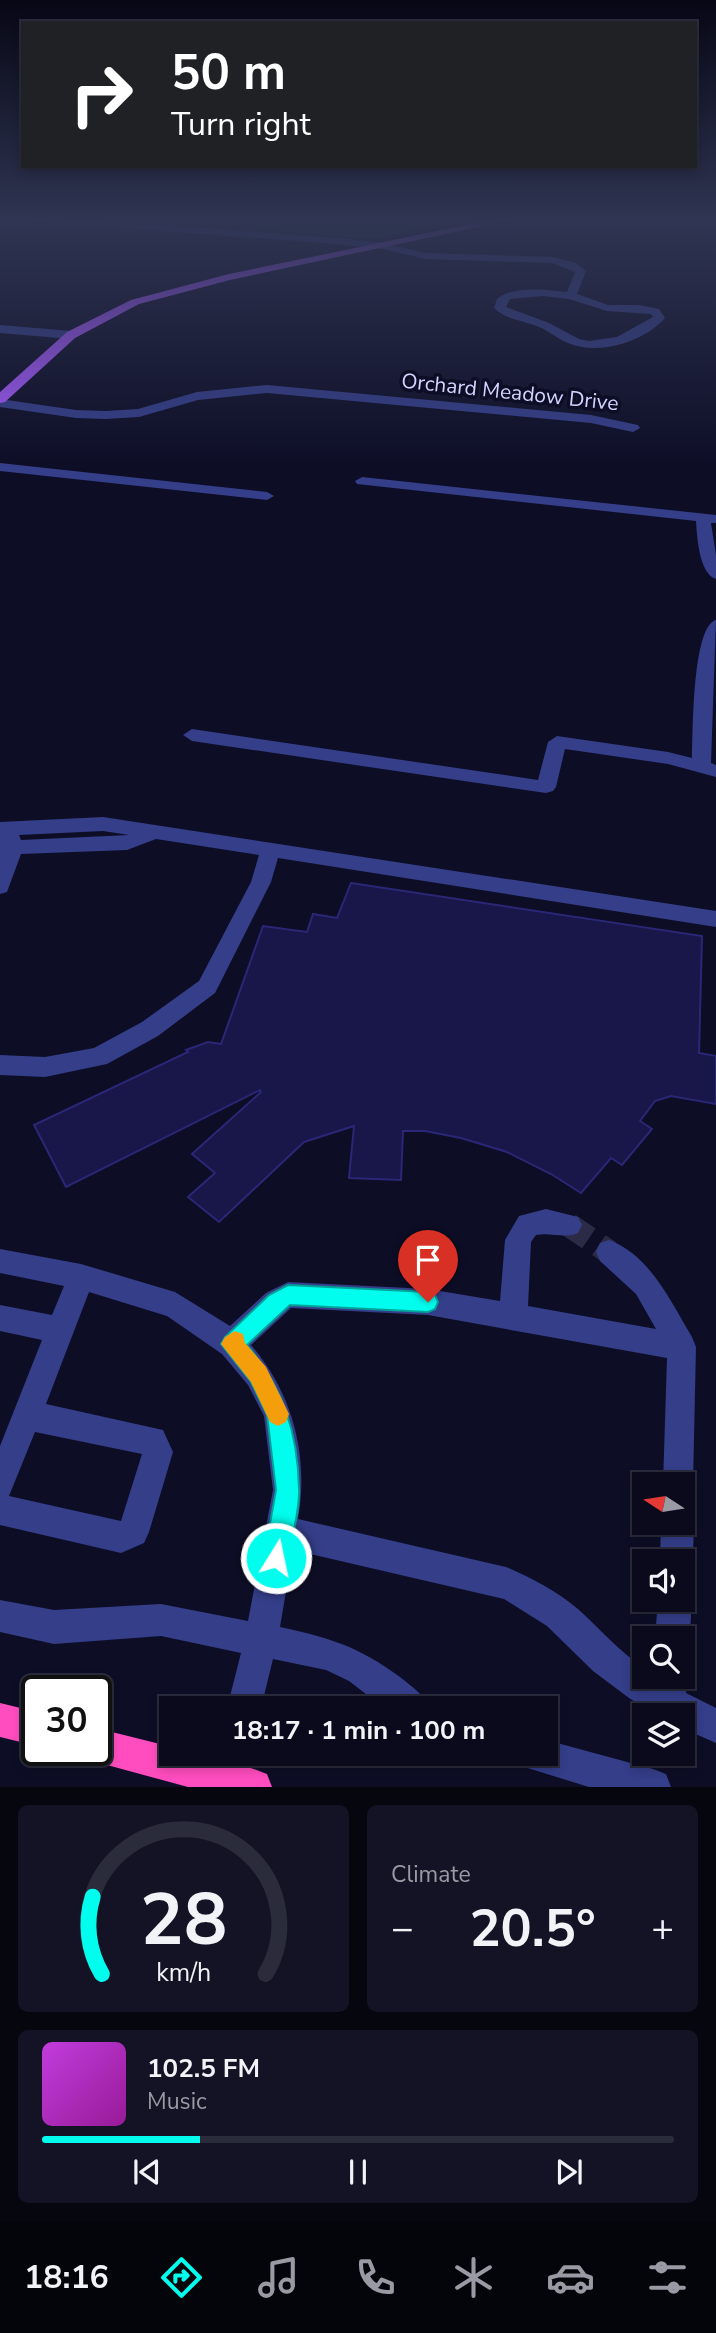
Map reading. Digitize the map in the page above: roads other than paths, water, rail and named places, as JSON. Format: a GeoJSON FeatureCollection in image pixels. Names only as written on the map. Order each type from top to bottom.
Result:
{"type":"FeatureCollection","features":[{"type":"Feature","properties":{"kind":"highway"},"geometry":{"type":"LineString","coordinates":[[0,1720],[21,1725]]}},
{"type":"Feature","properties":{"kind":"highway"},"geometry":{"type":"LineString","coordinates":[[112,1749],[234,1777]]}},
{"type":"Feature","properties":{"kind":"main road"},"geometry":{"type":"LineString","coordinates":[[0,401],[71,335],[109,313],[141,301]]}},
{"type":"Feature","properties":{"kind":"street"},"geometry":{"type":"LineString","coordinates":[[500,301],[500,308],[509,315],[546,325],[579,343],[614,341],[653,324],[659,318],[655,311],[639,307],[607,308],[587,301]]}},
{"type":"Feature","properties":{"kind":"street"},"geometry":{"type":"LineString","coordinates":[[0,329],[71,335]]}},
{"type":"Feature","properties":{"kind":"street","name":"Orchard Meadow Drive"},"geometry":{"type":"LineString","coordinates":[[0,401],[76,414],[106,415],[139,413],[197,396],[223,393],[267,388],[591,419],[633,428],[593,430],[223,393]]}},
{"type":"Feature","properties":{"kind":"street"},"geometry":{"type":"LineString","coordinates":[[0,467],[267,496]]}},
{"type":"Feature","properties":{"kind":"street"},"geometry":{"type":"LineString","coordinates":[[362,481],[710,518],[706,549],[716,574]]}},
{"type":"Feature","properties":{"kind":"street"},"geometry":{"type":"LineString","coordinates":[[192,735],[546,787],[557,742],[668,758],[708,769],[708,648],[716,625]]}},
{"type":"Feature","properties":{"kind":"street"},"geometry":{"type":"LineString","coordinates":[[0,887],[4,838],[127,843],[153,834],[716,919]]}},
{"type":"Feature","properties":{"kind":"street"},"geometry":{"type":"LineString","coordinates":[[0,1065],[45,1067],[99,1057],[150,1029],[207,986],[261,882],[270,852]]}},
{"type":"Feature","properties":{"kind":"street"},"geometry":{"type":"LineString","coordinates":[[513,1317],[518,1240],[521,1233],[528,1224],[537,1222],[569,1225]]}},
{"type":"Feature","properties":{"kind":"street"},"geometry":{"type":"LineString","coordinates":[[609,1252],[646,1285],[682,1346],[678,1472]]}},
{"type":"Feature","properties":{"kind":"street"},"geometry":{"type":"LineString","coordinates":[[0,1261],[81,1277],[175,1305],[232,1344],[258,1375],[278,1413],[288,1490],[261,1641],[247,1696]]}},
{"type":"Feature","properties":{"kind":"street"},"geometry":{"type":"LineString","coordinates":[[0,1484],[81,1277]]}},
{"type":"Feature","properties":{"kind":"street"},"geometry":{"type":"LineString","coordinates":[[232,1344],[276,1302],[288,1295],[428,1302],[682,1346]]}},
{"type":"Feature","properties":{"kind":"street"},"geometry":{"type":"LineString","coordinates":[[0,1318],[60,1330]]}},
{"type":"Feature","properties":{"kind":"street"},"geometry":{"type":"LineString","coordinates":[[0,1509],[121,1538],[133,1532],[158,1452],[152,1441],[26,1415]]}},
{"type":"Feature","properties":{"kind":"street"},"geometry":{"type":"LineString","coordinates":[[281,1531],[506,1583],[524,1591],[575,1629],[589,1646],[615,1668],[669,1690],[716,1726]]}},
{"type":"Feature","properties":{"kind":"street"},"geometry":{"type":"LineString","coordinates":[[0,1616],[54,1628],[160,1619],[329,1654],[361,1669],[396,1696]]}},
{"type":"Feature","properties":{"kind":"street"},"geometry":{"type":"LineString","coordinates":[[558,1761],[653,1787]]}},
{"type":"Feature","properties":{"kind":"tunnel"},"geometry":{"type":"LineString","coordinates":[[569,1225],[609,1252]]}}]}
